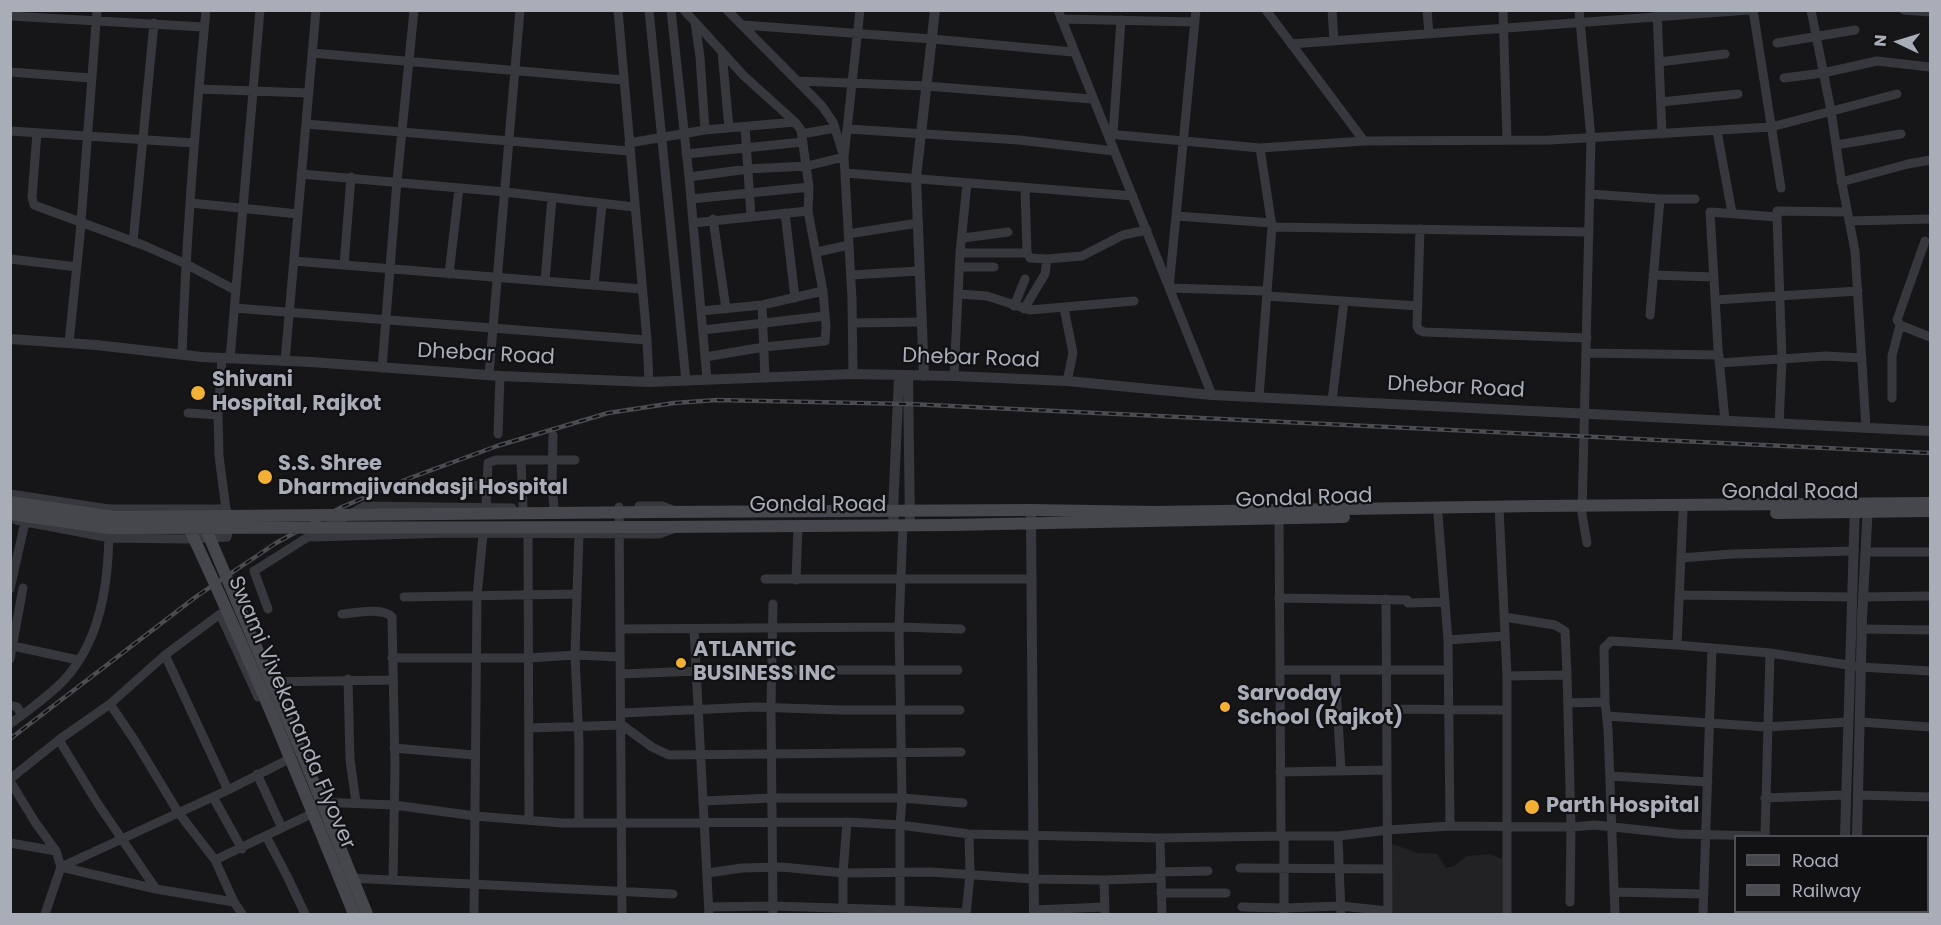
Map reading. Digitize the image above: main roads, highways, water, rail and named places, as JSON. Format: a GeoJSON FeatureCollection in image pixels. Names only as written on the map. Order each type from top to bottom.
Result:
{"type":"FeatureCollection","features":[{"type":"Feature","properties":{"kind":"main road"},"geometry":{"type":"LineString","coordinates":[[10,501],[115,517],[188,523]]}},
{"type":"Feature","properties":{"kind":"main road","name":"Gondal Road"},"geometry":{"type":"LineString","coordinates":[[1582,510],[1683,512],[1861,508],[1930,503]]}},
{"type":"Feature","properties":{"kind":"main road","name":"Gondal Road"},"geometry":{"type":"LineString","coordinates":[[205,522],[678,527],[902,525],[1030,516],[1155,512],[1861,508],[1930,511]]}},
{"type":"Feature","properties":{"kind":"main road","name":"Gondal Road"},"geometry":{"type":"LineString","coordinates":[[205,522],[659,512],[893,511],[1030,516],[1279,520],[1499,511]]}},
{"type":"Feature","properties":{"kind":"main road"},"geometry":{"type":"LineString","coordinates":[[10,514],[109,528],[205,522]]}},
{"type":"Feature","properties":{"kind":"main road","name":"Swami Vivekananda Flyover"},"geometry":{"type":"LineString","coordinates":[[205,522],[308,766],[367,915]]}},
{"type":"Feature","properties":{"kind":"main road","name":"Swami Vivekananda Flyover"},"geometry":{"type":"LineString","coordinates":[[188,523],[282,735],[352,915]]}},
{"type":"Feature","properties":{"kind":"railway"},"geometry":{"type":"LineString","coordinates":[[10,739],[197,596],[276,543],[342,507],[410,478],[497,446],[608,413],[674,403],[717,400],[909,404],[1930,453]]}},
{"type":"Feature","properties":{"kind":"place","name":"Shivani Hospital, Rajkot"},"geometry":{"type":"Point","coordinates":[198,393]}},
{"type":"Feature","properties":{"kind":"place","name":"S.S. Shree Dharmajivandasji Hospital"},"geometry":{"type":"Point","coordinates":[265,477]}},
{"type":"Feature","properties":{"kind":"place","name":"ATLANTIC BUSINESS INC"},"geometry":{"type":"Point","coordinates":[681,663]}},
{"type":"Feature","properties":{"kind":"place","name":"Sarvoday School (Rajkot)"},"geometry":{"type":"Point","coordinates":[1225,707]}},
{"type":"Feature","properties":{"kind":"place","name":"Parth Hospital"},"geometry":{"type":"Point","coordinates":[1532,807]}}]}
